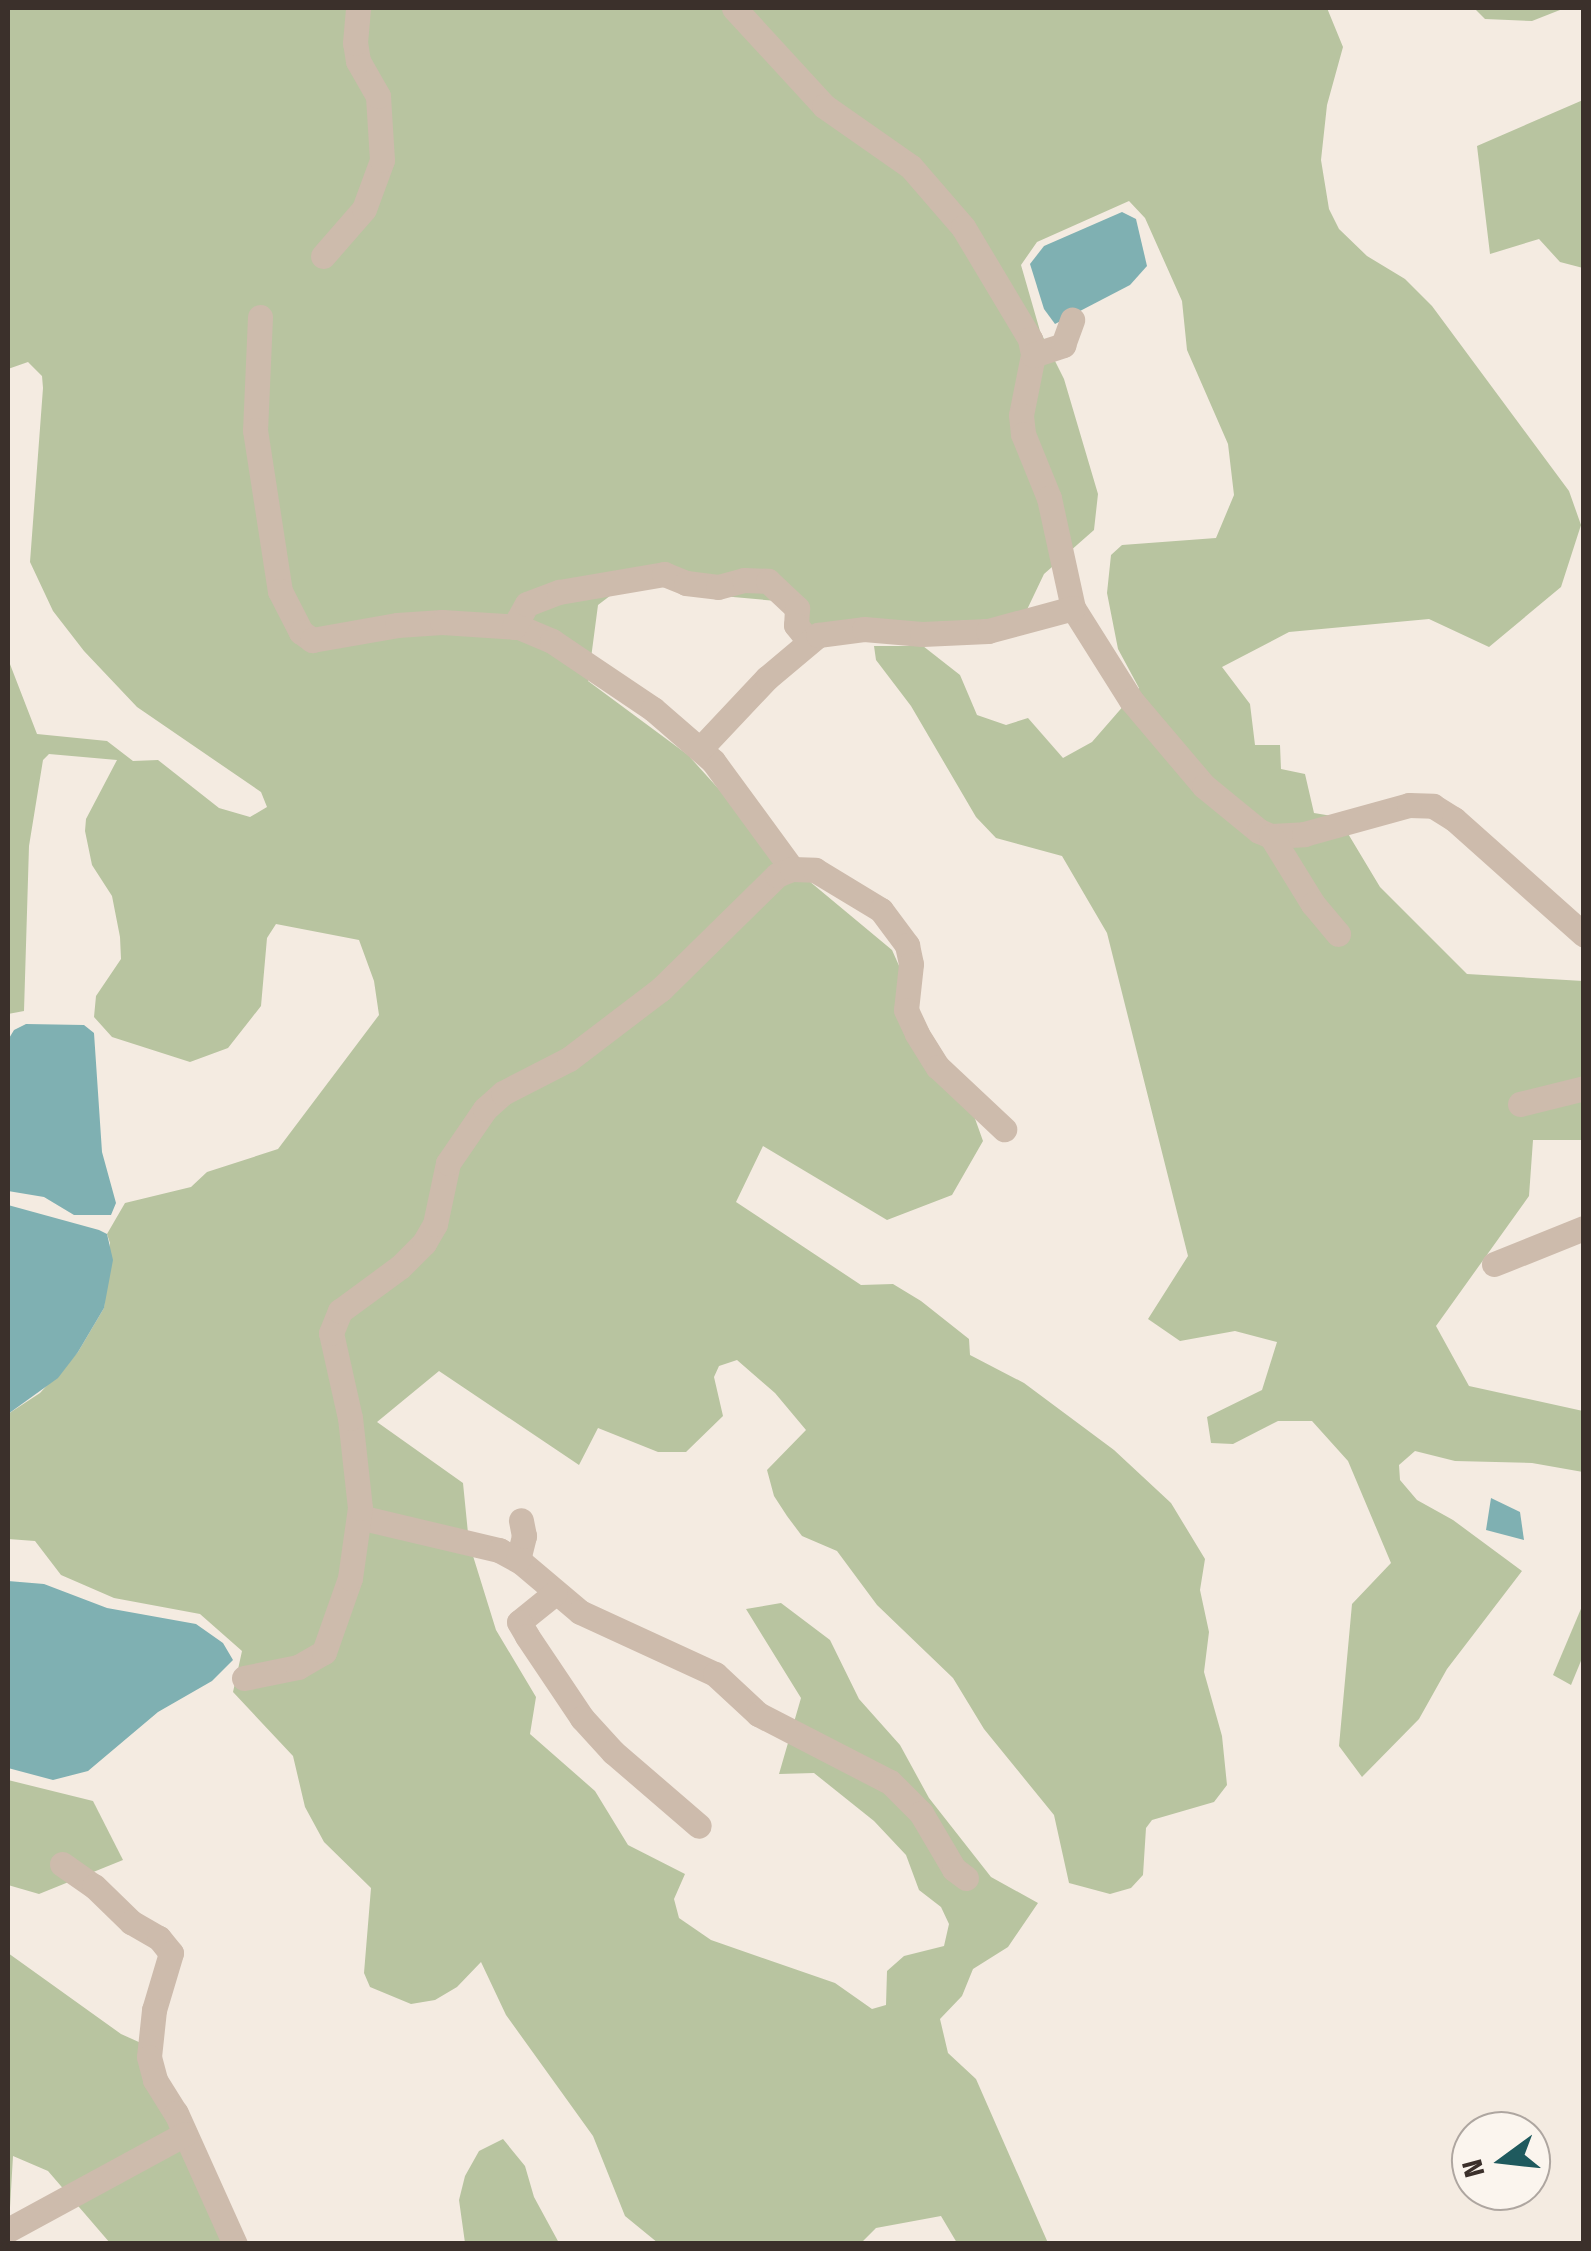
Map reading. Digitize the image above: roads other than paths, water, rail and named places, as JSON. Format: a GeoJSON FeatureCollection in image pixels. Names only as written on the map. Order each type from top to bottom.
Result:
{"type":"FeatureCollection","features":[{"type":"Feature","properties":{"kind":"street"},"geometry":{"type":"LineString","coordinates":[[323,256],[364,209],[382,160],[378,96],[358,60],[358,8]]}},
{"type":"Feature","properties":{"kind":"street"},"geometry":{"type":"LineString","coordinates":[[734,8],[824,106],[910,167],[963,227],[1001,289],[1030,339],[1033,354],[1021,415],[1023,434],[1049,498],[1072,608],[1131,700],[1204,786],[1259,831],[1271,836],[1304,834],[1409,804],[1432,806],[1454,819],[1584,936]]}},
{"type":"Feature","properties":{"kind":"street"},"geometry":{"type":"LineString","coordinates":[[260,317],[254,430],[280,590],[300,632],[312,640],[397,624],[442,622],[514,627],[552,641],[598,668],[700,750],[792,869]]}},
{"type":"Feature","properties":{"kind":"street"},"geometry":{"type":"LineString","coordinates":[[1033,354],[1063,345],[1069,338],[1072,320]]}},
{"type":"Feature","properties":{"kind":"street"},"geometry":{"type":"LineString","coordinates":[[514,627],[528,604],[559,592],[664,574],[686,583],[718,587],[768,581],[790,597],[797,608],[796,625],[808,640]]}},
{"type":"Feature","properties":{"kind":"street"},"geometry":{"type":"LineString","coordinates":[[700,750],[808,640],[864,629],[922,634],[988,631],[1072,608]]}},
{"type":"Feature","properties":{"kind":"street"},"geometry":{"type":"LineString","coordinates":[[1271,836],[1338,934]]}},
{"type":"Feature","properties":{"kind":"street"},"geometry":{"type":"LineString","coordinates":[[244,1678],[298,1667],[324,1652],[350,1578],[359,1517],[353,1435],[331,1332],[340,1310],[400,1267],[424,1242],[435,1224],[448,1163],[486,1109],[503,1093],[600,1038],[661,989],[777,875],[792,869],[815,870],[860,893],[899,931],[911,964],[906,1010],[917,1034],[938,1066],[1004,1128]]}},
{"type":"Feature","properties":{"kind":"street"},"geometry":{"type":"LineString","coordinates":[[1520,1104],[1584,1088]]}},
{"type":"Feature","properties":{"kind":"street"},"geometry":{"type":"LineString","coordinates":[[1494,1264],[1584,1228]]}},
{"type":"Feature","properties":{"kind":"street"},"geometry":{"type":"LineString","coordinates":[[359,1517],[475,1542],[518,1560],[580,1612],[715,1674],[758,1714],[890,1782],[922,1813],[954,1868],[966,1878]]}},
{"type":"Feature","properties":{"kind":"street"},"geometry":{"type":"LineString","coordinates":[[518,1560],[524,1536],[521,1520]]}},
{"type":"Feature","properties":{"kind":"street"},"geometry":{"type":"LineString","coordinates":[[555,1592],[519,1622],[527,1636],[582,1718],[613,1752],[699,1826]]}},
{"type":"Feature","properties":{"kind":"street"},"geometry":{"type":"LineString","coordinates":[[62,1864],[94,1886],[131,1922],[168,1946],[172,1962],[154,2010],[148,2057],[155,2080],[185,2134],[235,2244]]}},
{"type":"Feature","properties":{"kind":"street"},"geometry":{"type":"LineString","coordinates":[[12,2244],[8,2230],[185,2134]]}},
{"type":"Feature","properties":{"kind":"water"},"geometry":{"type":"Polygon","coordinates":[[[1122,212],[1136,219],[1147,266],[1130,285],[1055,324],[1044,309],[1030,264],[1044,246],[1122,212]]]}},
{"type":"Feature","properties":{"kind":"water"},"geometry":{"type":"Polygon","coordinates":[[[26,1024],[84,1025],[94,1033],[102,1152],[116,1203],[111,1215],[74,1215],[44,1197],[8,1191],[8,1040],[14,1030],[26,1024]]]}},
{"type":"Feature","properties":{"kind":"water"},"geometry":{"type":"Polygon","coordinates":[[[8,1205],[107,1234],[113,1260],[104,1308],[78,1352],[58,1378],[8,1414],[8,1205]]]}},
{"type":"Feature","properties":{"kind":"water"},"geometry":{"type":"Polygon","coordinates":[[[1491,1498],[1520,1512],[1524,1540],[1486,1530],[1491,1498]]]}},
{"type":"Feature","properties":{"kind":"water"},"geometry":{"type":"Polygon","coordinates":[[[8,1581],[44,1584],[107,1608],[196,1624],[223,1643],[233,1660],[212,1681],[158,1712],[88,1771],[53,1780],[8,1768],[8,1581]]]}}]}
